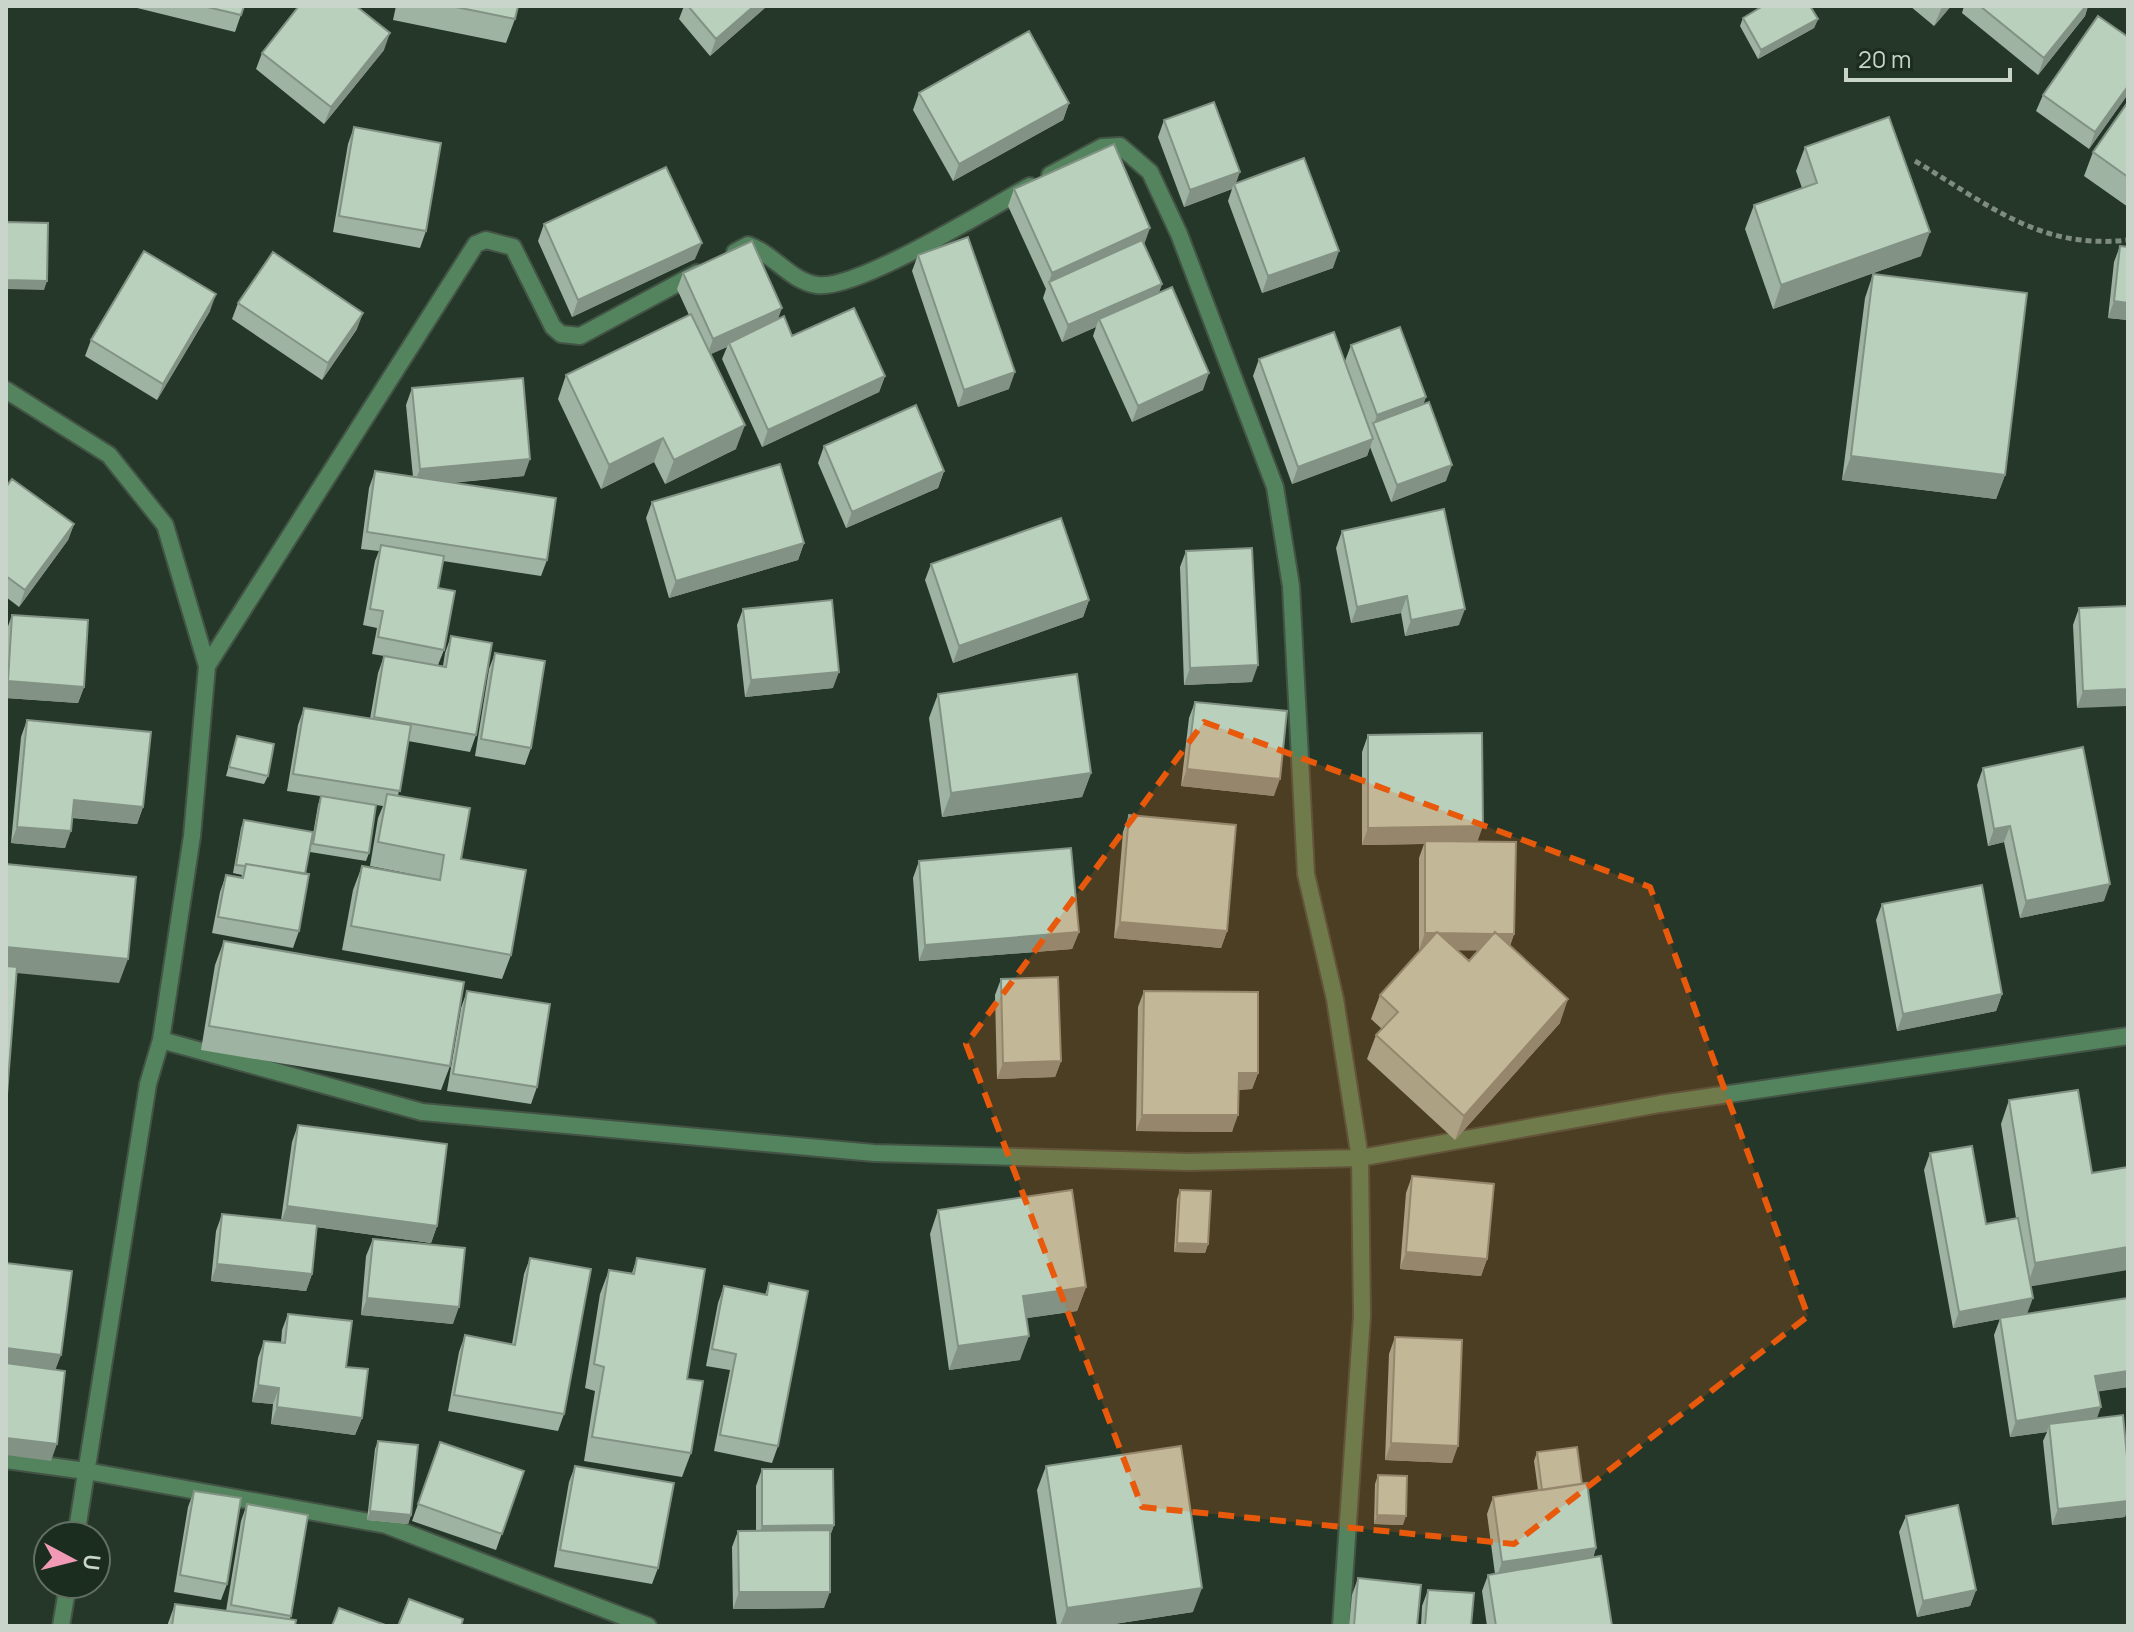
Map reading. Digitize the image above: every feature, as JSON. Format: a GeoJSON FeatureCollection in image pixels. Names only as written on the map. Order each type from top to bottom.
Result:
{"type":"FeatureCollection","features":[{"type":"Feature","properties":{"kind":"street"},"geometry":{"type":"LineString","coordinates":[[207,666],[476,244],[486,240],[513,247],[553,327],[561,334],[580,336],[748,245],[764,250],[792,275],[818,286],[864,275],[1102,147],[1120,146],[1136,156],[1150,172],[1179,234],[1275,487],[1291,586],[1306,874],[1335,999],[1360,1158],[1362,1316],[1341,1626]]}},
{"type":"Feature","properties":{"kind":"street"},"geometry":{"type":"LineString","coordinates":[[6,390],[109,455],[165,525],[207,666],[192,836],[161,1040],[148,1084],[78,1520]]}},
{"type":"Feature","properties":{"kind":"street"},"geometry":{"type":"LineString","coordinates":[[161,1040],[422,1112],[874,1153],[1189,1162],[1360,1158],[1660,1104],[2128,1036]]}},
{"type":"Feature","properties":{"kind":"street"},"geometry":{"type":"LineString","coordinates":[[6,1460],[86,1471],[386,1525],[648,1626]]}},
{"type":"Feature","properties":{"kind":"street"},"geometry":{"type":"LineString","coordinates":[[61,1626],[65,1600]]}},
{"type":"Feature","properties":{"kind":"path"},"geometry":{"type":"LineString","coordinates":[[1915,161],[2034,231],[2088,242],[2128,240]]}},
{"type":"Feature","properties":{"kind":"highlighted area"},"geometry":{"type":"Polygon","coordinates":[[[1204,722],[1650,887],[1808,1316],[1514,1544],[1142,1507],[966,1044],[1204,722]]]}},
{"type":"Feature","properties":{"kind":"building"},"geometry":{"type":"Polygon","coordinates":[[[203,6],[244,6],[241,15],[203,6]]]}},
{"type":"Feature","properties":{"kind":"building"},"geometry":{"type":"Polygon","coordinates":[[[299,6],[356,6],[390,33],[331,107],[262,53],[299,6]]]}},
{"type":"Feature","properties":{"kind":"building"},"geometry":{"type":"Polygon","coordinates":[[[451,6],[518,6],[515,19],[451,6]]]}},
{"type":"Feature","properties":{"kind":"building"},"geometry":{"type":"Polygon","coordinates":[[[688,6],[754,6],[716,39],[688,6]]]}},
{"type":"Feature","properties":{"kind":"building"},"geometry":{"type":"Polygon","coordinates":[[[1763,6],[1810,6],[1818,19],[1761,50],[1743,18],[1763,6]]]}},
{"type":"Feature","properties":{"kind":"building"},"geometry":{"type":"Polygon","coordinates":[[[1980,6],[2086,6],[2044,58],[1980,6]]]}},
{"type":"Feature","properties":{"kind":"building"},"geometry":{"type":"Polygon","coordinates":[[[2098,16],[2128,37],[2128,86],[2095,132],[2043,95],[2098,16]]]}},
{"type":"Feature","properties":{"kind":"building"},"geometry":{"type":"Polygon","coordinates":[[[1029,31],[1069,103],[959,164],[919,93],[1029,31]]]}},
{"type":"Feature","properties":{"kind":"building"},"geometry":{"type":"Polygon","coordinates":[[[1214,102],[1240,172],[1190,190],[1164,120],[1214,102]]]}},
{"type":"Feature","properties":{"kind":"building"},"geometry":{"type":"Polygon","coordinates":[[[2128,102],[2128,177],[2093,152],[2128,102]]]}},
{"type":"Feature","properties":{"kind":"building"},"geometry":{"type":"Polygon","coordinates":[[[1889,117],[1930,232],[1781,285],[1754,205],[1817,183],[1805,147],[1889,117]]]}},
{"type":"Feature","properties":{"kind":"building"},"geometry":{"type":"Polygon","coordinates":[[[354,127],[441,143],[426,231],[339,216],[354,127]]]}},
{"type":"Feature","properties":{"kind":"building"},"geometry":{"type":"Polygon","coordinates":[[[1114,144],[1150,228],[1052,273],[1014,189],[1114,144]]]}},
{"type":"Feature","properties":{"kind":"building"},"geometry":{"type":"Polygon","coordinates":[[[1304,158],[1339,251],[1268,276],[1234,184],[1304,158]]]}},
{"type":"Feature","properties":{"kind":"building"},"geometry":{"type":"Polygon","coordinates":[[[666,167],[702,243],[578,300],[544,224],[666,167]]]}},
{"type":"Feature","properties":{"kind":"building"},"geometry":{"type":"Polygon","coordinates":[[[6,222],[48,223],[47,281],[6,280],[6,222]]]}},
{"type":"Feature","properties":{"kind":"building"},"geometry":{"type":"Polygon","coordinates":[[[968,237],[1015,372],[964,390],[918,255],[968,237]]]}},
{"type":"Feature","properties":{"kind":"building"},"geometry":{"type":"Polygon","coordinates":[[[1142,240],[1162,284],[1068,325],[1049,282],[1142,240]]]}},
{"type":"Feature","properties":{"kind":"building"},"geometry":{"type":"Polygon","coordinates":[[[752,241],[782,308],[713,339],[683,273],[752,241]]]}},
{"type":"Feature","properties":{"kind":"building"},"geometry":{"type":"Polygon","coordinates":[[[2120,246],[2128,247],[2128,303],[2114,301],[2120,246]]]}},
{"type":"Feature","properties":{"kind":"building"},"geometry":{"type":"Polygon","coordinates":[[[144,251],[216,294],[163,384],[91,340],[144,251]]]}},
{"type":"Feature","properties":{"kind":"building"},"geometry":{"type":"Polygon","coordinates":[[[273,252],[363,313],[328,363],[238,303],[273,252]]]}},
{"type":"Feature","properties":{"kind":"building"},"geometry":{"type":"Polygon","coordinates":[[[1873,274],[2027,293],[2005,475],[1851,456],[1873,274]]]}},
{"type":"Feature","properties":{"kind":"building"},"geometry":{"type":"Polygon","coordinates":[[[1172,287],[1209,373],[1138,406],[1099,319],[1172,287]]]}},
{"type":"Feature","properties":{"kind":"building"},"geometry":{"type":"Polygon","coordinates":[[[854,308],[885,376],[768,430],[729,343],[784,316],[792,336],[854,308]]]}},
{"type":"Feature","properties":{"kind":"building"},"geometry":{"type":"Polygon","coordinates":[[[691,314],[745,425],[674,460],[663,438],[609,465],[566,375],[691,314]]]}},
{"type":"Feature","properties":{"kind":"building"},"geometry":{"type":"Polygon","coordinates":[[[1400,327],[1426,397],[1377,415],[1351,345],[1400,327]]]}},
{"type":"Feature","properties":{"kind":"building"},"geometry":{"type":"Polygon","coordinates":[[[1334,332],[1373,439],[1298,467],[1259,359],[1334,332]]]}},
{"type":"Feature","properties":{"kind":"building"},"geometry":{"type":"Polygon","coordinates":[[[523,378],[530,459],[420,469],[412,388],[523,378]]]}},
{"type":"Feature","properties":{"kind":"building"},"geometry":{"type":"Polygon","coordinates":[[[1429,402],[1452,465],[1397,485],[1373,423],[1429,402]]]}},
{"type":"Feature","properties":{"kind":"building"},"geometry":{"type":"Polygon","coordinates":[[[916,405],[944,471],[852,512],[824,446],[916,405]]]}},
{"type":"Feature","properties":{"kind":"building"},"geometry":{"type":"Polygon","coordinates":[[[780,464],[804,543],[676,581],[652,502],[780,464]]]}},
{"type":"Feature","properties":{"kind":"building"},"geometry":{"type":"Polygon","coordinates":[[[375,471],[556,498],[547,560],[367,532],[375,471]]]}},
{"type":"Feature","properties":{"kind":"building"},"geometry":{"type":"Polygon","coordinates":[[[12,479],[74,524],[25,590],[6,576],[6,487],[12,479]]]}},
{"type":"Feature","properties":{"kind":"building"},"geometry":{"type":"Polygon","coordinates":[[[1444,509],[1465,609],[1411,620],[1407,596],[1357,607],[1342,531],[1444,509]]]}},
{"type":"Feature","properties":{"kind":"building"},"geometry":{"type":"Polygon","coordinates":[[[1061,518],[1089,600],[959,646],[931,564],[1061,518]]]}},
{"type":"Feature","properties":{"kind":"building"},"geometry":{"type":"Polygon","coordinates":[[[381,545],[444,556],[438,588],[455,591],[444,650],[378,637],[383,611],[370,609],[381,545]]]}},
{"type":"Feature","properties":{"kind":"building"},"geometry":{"type":"Polygon","coordinates":[[[1252,548],[1258,665],[1190,668],[1186,551],[1252,548]]]}},
{"type":"Feature","properties":{"kind":"building"},"geometry":{"type":"Polygon","coordinates":[[[832,600],[839,672],[751,680],[743,609],[832,600]]]}},
{"type":"Feature","properties":{"kind":"building"},"geometry":{"type":"Polygon","coordinates":[[[2128,606],[2128,689],[2083,691],[2079,608],[2128,606]]]}},
{"type":"Feature","properties":{"kind":"building"},"geometry":{"type":"Polygon","coordinates":[[[12,615],[88,620],[84,687],[8,681],[12,615]]]}},
{"type":"Feature","properties":{"kind":"building"},"geometry":{"type":"Polygon","coordinates":[[[451,636],[492,643],[476,735],[374,717],[384,656],[446,667],[451,636]]]}},
{"type":"Feature","properties":{"kind":"building"},"geometry":{"type":"Polygon","coordinates":[[[495,653],[545,661],[531,748],[481,739],[495,653]]]}},
{"type":"Feature","properties":{"kind":"building"},"geometry":{"type":"Polygon","coordinates":[[[1077,674],[1091,773],[951,793],[938,694],[1077,674]]]}},
{"type":"Feature","properties":{"kind":"building"},"geometry":{"type":"Polygon","coordinates":[[[1195,702],[1287,711],[1280,779],[1187,769],[1195,702]]]}},
{"type":"Feature","properties":{"kind":"building"},"geometry":{"type":"Polygon","coordinates":[[[304,708],[411,725],[400,791],[293,774],[304,708]]]}},
{"type":"Feature","properties":{"kind":"building"},"geometry":{"type":"Polygon","coordinates":[[[27,720],[151,732],[143,807],[74,800],[71,831],[17,827],[27,720]]]}},
{"type":"Feature","properties":{"kind":"building"},"geometry":{"type":"Polygon","coordinates":[[[1482,733],[1483,826],[1368,828],[1368,735],[1482,733]]]}},
{"type":"Feature","properties":{"kind":"building"},"geometry":{"type":"Polygon","coordinates":[[[237,736],[274,744],[268,776],[229,767],[237,736]]]}},
{"type":"Feature","properties":{"kind":"building"},"geometry":{"type":"Polygon","coordinates":[[[2083,747],[2110,884],[2026,901],[2010,826],[1994,829],[1983,768],[2083,747]]]}},
{"type":"Feature","properties":{"kind":"building"},"geometry":{"type":"Polygon","coordinates":[[[387,794],[470,808],[461,859],[526,870],[511,955],[351,926],[362,866],[440,880],[444,855],[378,842],[387,794]]]}},
{"type":"Feature","properties":{"kind":"building"},"geometry":{"type":"Polygon","coordinates":[[[321,796],[376,805],[369,853],[313,844],[321,796]]]}},
{"type":"Feature","properties":{"kind":"building"},"geometry":{"type":"Polygon","coordinates":[[[1129,815],[1236,825],[1227,931],[1120,922],[1129,815]]]}},
{"type":"Feature","properties":{"kind":"building"},"geometry":{"type":"Polygon","coordinates":[[[244,820],[313,832],[305,874],[236,865],[244,820]]]}},
{"type":"Feature","properties":{"kind":"building"},"geometry":{"type":"Polygon","coordinates":[[[1425,841],[1516,842],[1514,934],[1425,933],[1425,841]]]}},
{"type":"Feature","properties":{"kind":"building"},"geometry":{"type":"Polygon","coordinates":[[[1071,848],[1079,932],[925,945],[919,861],[1071,848]]]}},
{"type":"Feature","properties":{"kind":"building"},"geometry":{"type":"Polygon","coordinates":[[[6,864],[136,877],[128,959],[6,947],[6,864]]]}},
{"type":"Feature","properties":{"kind":"building"},"geometry":{"type":"Polygon","coordinates":[[[246,864],[309,874],[299,931],[218,917],[226,875],[243,878],[246,864]]]}},
{"type":"Feature","properties":{"kind":"building"},"geometry":{"type":"Polygon","coordinates":[[[1982,885],[2002,994],[1903,1014],[1882,904],[1982,885]]]}},
{"type":"Feature","properties":{"kind":"building"},"geometry":{"type":"Polygon","coordinates":[[[1437,932],[1469,961],[1495,932],[1568,999],[1464,1116],[1376,1035],[1398,1012],[1380,995],[1437,932]]]}},
{"type":"Feature","properties":{"kind":"building"},"geometry":{"type":"Polygon","coordinates":[[[224,941],[464,982],[450,1066],[209,1026],[224,941]]]}},
{"type":"Feature","properties":{"kind":"building"},"geometry":{"type":"Polygon","coordinates":[[[6,966],[17,967],[6,1107],[6,966]]]}},
{"type":"Feature","properties":{"kind":"building"},"geometry":{"type":"Polygon","coordinates":[[[1058,977],[1061,1061],[1003,1063],[1001,979],[1058,977]]]}},
{"type":"Feature","properties":{"kind":"building"},"geometry":{"type":"Polygon","coordinates":[[[467,991],[550,1004],[537,1087],[453,1074],[467,991]]]}},
{"type":"Feature","properties":{"kind":"building"},"geometry":{"type":"Polygon","coordinates":[[[1144,991],[1258,992],[1258,1073],[1239,1073],[1238,1115],[1142,1115],[1144,991]]]}},
{"type":"Feature","properties":{"kind":"building"},"geometry":{"type":"Polygon","coordinates":[[[2078,1090],[2092,1173],[2128,1167],[2128,1247],[2035,1263],[2009,1100],[2078,1090]]]}},
{"type":"Feature","properties":{"kind":"building"},"geometry":{"type":"Polygon","coordinates":[[[298,1125],[447,1144],[437,1226],[287,1206],[298,1125]]]}},
{"type":"Feature","properties":{"kind":"building"},"geometry":{"type":"Polygon","coordinates":[[[1972,1146],[1986,1224],[2018,1218],[2033,1298],[1959,1312],[1930,1153],[1972,1146]]]}},
{"type":"Feature","properties":{"kind":"building"},"geometry":{"type":"Polygon","coordinates":[[[1412,1176],[1494,1184],[1487,1259],[1406,1252],[1412,1176]]]}},
{"type":"Feature","properties":{"kind":"building"},"geometry":{"type":"Polygon","coordinates":[[[1072,1190],[1086,1287],[1023,1296],[1029,1336],[958,1346],[938,1210],[1072,1190]]]}},
{"type":"Feature","properties":{"kind":"building"},"geometry":{"type":"Polygon","coordinates":[[[1180,1190],[1211,1191],[1208,1244],[1177,1243],[1180,1190]]]}},
{"type":"Feature","properties":{"kind":"building"},"geometry":{"type":"Polygon","coordinates":[[[222,1214],[317,1224],[312,1274],[217,1264],[222,1214]]]}},
{"type":"Feature","properties":{"kind":"building"},"geometry":{"type":"Polygon","coordinates":[[[373,1239],[465,1248],[459,1307],[367,1298],[373,1239]]]}},
{"type":"Feature","properties":{"kind":"building"},"geometry":{"type":"Polygon","coordinates":[[[530,1258],[591,1269],[564,1414],[454,1395],[465,1335],[515,1345],[530,1258]]]}},
{"type":"Feature","properties":{"kind":"building"},"geometry":{"type":"Polygon","coordinates":[[[637,1258],[705,1269],[687,1379],[703,1381],[691,1453],[592,1437],[604,1367],[594,1364],[609,1270],[634,1274],[637,1258]]]}},
{"type":"Feature","properties":{"kind":"building"},"geometry":{"type":"Polygon","coordinates":[[[6,1263],[72,1271],[61,1355],[6,1348],[6,1263]]]}},
{"type":"Feature","properties":{"kind":"building"},"geometry":{"type":"Polygon","coordinates":[[[769,1283],[808,1291],[778,1446],[720,1435],[736,1354],[712,1349],[724,1286],[767,1295],[769,1283]]]}},
{"type":"Feature","properties":{"kind":"building"},"geometry":{"type":"Polygon","coordinates":[[[2128,1298],[2128,1371],[2095,1376],[2101,1407],[2016,1421],[2000,1318],[2128,1298]]]}},
{"type":"Feature","properties":{"kind":"building"},"geometry":{"type":"Polygon","coordinates":[[[288,1314],[352,1321],[346,1367],[368,1369],[362,1418],[277,1407],[279,1388],[258,1385],[264,1341],[285,1343],[288,1314]]]}},
{"type":"Feature","properties":{"kind":"building"},"geometry":{"type":"Polygon","coordinates":[[[1395,1337],[1462,1340],[1458,1446],[1391,1443],[1395,1337]]]}},
{"type":"Feature","properties":{"kind":"building"},"geometry":{"type":"Polygon","coordinates":[[[6,1363],[65,1371],[57,1444],[6,1438],[6,1363]]]}},
{"type":"Feature","properties":{"kind":"building"},"geometry":{"type":"Polygon","coordinates":[[[2123,1415],[2128,1501],[2058,1509],[2049,1424],[2123,1415]]]}},
{"type":"Feature","properties":{"kind":"building"},"geometry":{"type":"Polygon","coordinates":[[[378,1441],[418,1445],[411,1515],[370,1511],[378,1441]]]}},
{"type":"Feature","properties":{"kind":"building"},"geometry":{"type":"Polygon","coordinates":[[[440,1442],[524,1471],[502,1534],[418,1504],[440,1442]]]}},
{"type":"Feature","properties":{"kind":"building"},"geometry":{"type":"Polygon","coordinates":[[[1181,1446],[1202,1588],[1067,1608],[1046,1466],[1181,1446]]]}},
{"type":"Feature","properties":{"kind":"building"},"geometry":{"type":"Polygon","coordinates":[[[1577,1447],[1582,1484],[1542,1490],[1537,1452],[1577,1447]]]}},
{"type":"Feature","properties":{"kind":"building"},"geometry":{"type":"Polygon","coordinates":[[[575,1466],[674,1483],[658,1568],[560,1550],[575,1466]]]}},
{"type":"Feature","properties":{"kind":"building"},"geometry":{"type":"Polygon","coordinates":[[[762,1469],[833,1469],[834,1525],[762,1526],[762,1469]]]}},
{"type":"Feature","properties":{"kind":"building"},"geometry":{"type":"Polygon","coordinates":[[[1378,1475],[1407,1476],[1406,1516],[1377,1515],[1378,1475]]]}},
{"type":"Feature","properties":{"kind":"building"},"geometry":{"type":"Polygon","coordinates":[[[1587,1483],[1596,1548],[1502,1562],[1493,1497],[1587,1483]]]}},
{"type":"Feature","properties":{"kind":"building"},"geometry":{"type":"Polygon","coordinates":[[[194,1491],[241,1498],[227,1584],[180,1575],[194,1491]]]}},
{"type":"Feature","properties":{"kind":"building"},"geometry":{"type":"Polygon","coordinates":[[[247,1504],[308,1515],[291,1616],[231,1605],[247,1504]]]}},
{"type":"Feature","properties":{"kind":"building"},"geometry":{"type":"Polygon","coordinates":[[[1958,1505],[1976,1590],[1923,1601],[1906,1516],[1958,1505]]]}},
{"type":"Feature","properties":{"kind":"building"},"geometry":{"type":"Polygon","coordinates":[[[830,1530],[830,1592],[739,1592],[738,1531],[830,1530]]]}},
{"type":"Feature","properties":{"kind":"building"},"geometry":{"type":"Polygon","coordinates":[[[1601,1556],[1612,1626],[1496,1626],[1488,1575],[1601,1556]]]}},
{"type":"Feature","properties":{"kind":"building"},"geometry":{"type":"Polygon","coordinates":[[[1358,1578],[1421,1585],[1417,1626],[1354,1626],[1358,1578]]]}},
{"type":"Feature","properties":{"kind":"building"},"geometry":{"type":"Polygon","coordinates":[[[1428,1590],[1474,1593],[1471,1626],[1425,1626],[1428,1590]]]}},
{"type":"Feature","properties":{"kind":"building"},"geometry":{"type":"Polygon","coordinates":[[[409,1599],[463,1619],[461,1626],[398,1626],[409,1599]]]}},
{"type":"Feature","properties":{"kind":"building"},"geometry":{"type":"Polygon","coordinates":[[[175,1604],[296,1620],[295,1626],[172,1626],[175,1604]]]}},
{"type":"Feature","properties":{"kind":"building"},"geometry":{"type":"Polygon","coordinates":[[[339,1608],[388,1626],[332,1626],[339,1608]]]}}]}
